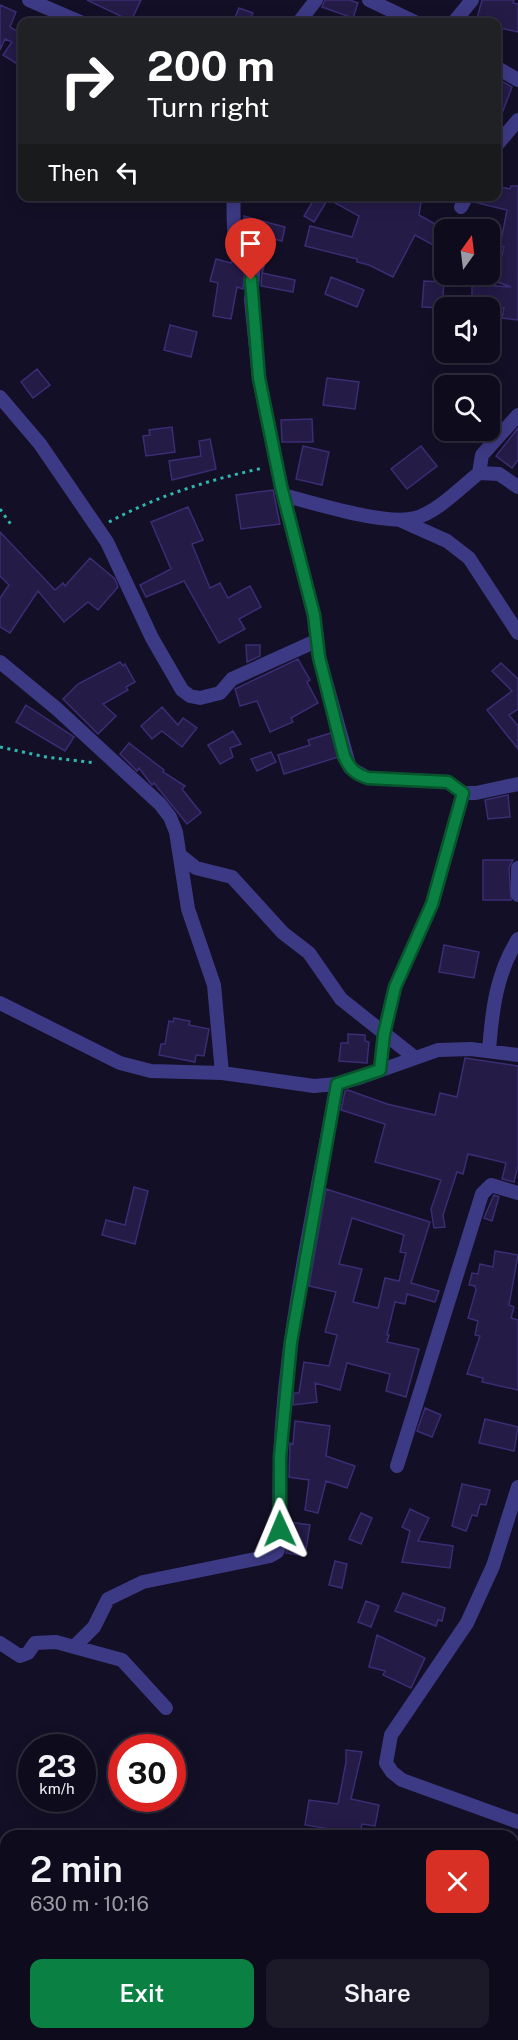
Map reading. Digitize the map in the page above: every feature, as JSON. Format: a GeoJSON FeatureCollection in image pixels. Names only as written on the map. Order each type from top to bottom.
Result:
{"type":"FeatureCollection","features":[{"type":"Feature","properties":{"kind":"street"},"geometry":{"type":"LineString","coordinates":[[28,0],[71,18]]}},
{"type":"Feature","properties":{"kind":"street"},"geometry":{"type":"LineString","coordinates":[[302,18],[316,0]]}},
{"type":"Feature","properties":{"kind":"street"},"geometry":{"type":"LineString","coordinates":[[369,0],[407,18]]}},
{"type":"Feature","properties":{"kind":"street"},"geometry":{"type":"LineString","coordinates":[[457,18],[472,0]]}},
{"type":"Feature","properties":{"kind":"street"},"geometry":{"type":"LineString","coordinates":[[501,70],[518,80]]}},
{"type":"Feature","properties":{"kind":"street"},"geometry":{"type":"LineString","coordinates":[[501,141],[515,128]]}},
{"type":"Feature","properties":{"kind":"street"},"geometry":{"type":"LineString","coordinates":[[234,201],[233,217],[236,230],[233,250],[254,263],[251,300],[259,378],[283,495],[314,615],[316,641],[334,718],[350,768],[368,778],[448,782],[463,793],[476,793],[518,784]]}},
{"type":"Feature","properties":{"kind":"street"},"geometry":{"type":"LineString","coordinates":[[0,397],[40,444],[97,528],[175,682],[190,696],[200,698],[220,693],[232,679],[316,641]]}},
{"type":"Feature","properties":{"kind":"street"},"geometry":{"type":"LineString","coordinates":[[479,473],[482,455],[518,415]]}},
{"type":"Feature","properties":{"kind":"street"},"geometry":{"type":"LineString","coordinates":[[283,495],[368,515],[415,519],[433,509],[479,473],[499,474],[518,487]]}},
{"type":"Feature","properties":{"kind":"street"},"geometry":{"type":"LineString","coordinates":[[398,519],[447,541],[469,558],[518,633]]}},
{"type":"Feature","properties":{"kind":"street"},"geometry":{"type":"LineString","coordinates":[[0,662],[160,804],[170,817],[181,856],[188,909],[214,985],[222,1073]]}},
{"type":"Feature","properties":{"kind":"street"},"geometry":{"type":"LineString","coordinates":[[380,1070],[384,1034],[400,975],[432,904],[463,793]]}},
{"type":"Feature","properties":{"kind":"street"},"geometry":{"type":"LineString","coordinates":[[181,856],[196,868],[232,877],[283,933],[309,953],[341,999],[414,1057]]}},
{"type":"Feature","properties":{"kind":"street"},"geometry":{"type":"LineString","coordinates":[[518,868],[518,895]]}},
{"type":"Feature","properties":{"kind":"street"},"geometry":{"type":"LineString","coordinates":[[489,1051],[492,1009],[497,987],[508,955],[518,939]]}},
{"type":"Feature","properties":{"kind":"street"},"geometry":{"type":"LineString","coordinates":[[0,1003],[120,1063],[151,1071],[222,1073],[314,1086],[337,1084],[438,1050],[489,1051],[518,1055]]}},
{"type":"Feature","properties":{"kind":"street"},"geometry":{"type":"LineString","coordinates":[[74,1647],[94,1628],[108,1599],[143,1582],[270,1556],[277,1551],[280,1543],[280,1457],[291,1342],[337,1084]]}},
{"type":"Feature","properties":{"kind":"street"},"geometry":{"type":"LineString","coordinates":[[397,1466],[482,1194],[490,1185],[518,1193]]}},
{"type":"Feature","properties":{"kind":"street"},"geometry":{"type":"LineString","coordinates":[[518,1487],[493,1566],[467,1623],[395,1729],[386,1753],[386,1762],[392,1772],[402,1780],[518,1822]]}},
{"type":"Feature","properties":{"kind":"street"},"geometry":{"type":"LineString","coordinates":[[0,1643],[20,1656],[24,1656],[35,1643],[56,1642],[122,1660],[166,1708]]}},
{"type":"Feature","properties":{"kind":"path"},"geometry":{"type":"LineString","coordinates":[[97,528],[145,502],[188,486],[277,464]]}},
{"type":"Feature","properties":{"kind":"path"},"geometry":{"type":"LineString","coordinates":[[0,509],[12,526]]}},
{"type":"Feature","properties":{"kind":"path"},"geometry":{"type":"LineString","coordinates":[[0,747],[46,757],[118,766]]}},
{"type":"Feature","properties":{"kind":"building"},"geometry":{"type":"Polygon","coordinates":[[[87,0],[141,0],[132,18],[125,18],[87,0]]]}},
{"type":"Feature","properties":{"kind":"building"},"geometry":{"type":"Polygon","coordinates":[[[325,0],[350,0],[358,3],[353,18],[322,7],[325,0]]]}},
{"type":"Feature","properties":{"kind":"building"},"geometry":{"type":"Polygon","coordinates":[[[482,0],[514,0],[513,3],[518,4],[518,32],[501,28],[501,18],[477,18],[482,0]]]}},
{"type":"Feature","properties":{"kind":"building"},"geometry":{"type":"Polygon","coordinates":[[[0,5],[16,12],[10,27],[18,32],[18,64],[3,55],[12,42],[5,39],[0,50],[0,5]]]}},
{"type":"Feature","properties":{"kind":"building"},"geometry":{"type":"Polygon","coordinates":[[[239,8],[253,13],[251,18],[235,18],[239,8]]]}},
{"type":"Feature","properties":{"kind":"building"},"geometry":{"type":"Polygon","coordinates":[[[501,81],[512,87],[501,116],[501,81]]]}},
{"type":"Feature","properties":{"kind":"building"},"geometry":{"type":"Polygon","coordinates":[[[511,186],[518,186],[518,320],[502,318],[504,308],[500,308],[500,297],[472,297],[472,285],[511,287],[500,283],[500,262],[504,247],[500,246],[507,210],[474,202],[501,201],[501,187],[510,189],[511,186]]]}},
{"type":"Feature","properties":{"kind":"building"},"geometry":{"type":"Polygon","coordinates":[[[313,201],[327,201],[314,222],[304,216],[313,201]]]}},
{"type":"Feature","properties":{"kind":"building"},"geometry":{"type":"Polygon","coordinates":[[[332,201],[421,201],[419,215],[434,223],[434,245],[415,235],[393,277],[369,265],[357,262],[357,259],[305,246],[310,226],[352,237],[359,216],[332,201]]]}},
{"type":"Feature","properties":{"kind":"building"},"geometry":{"type":"Polygon","coordinates":[[[244,216],[285,227],[282,241],[254,234],[250,245],[268,252],[262,273],[262,258],[243,245],[244,216]]]}},
{"type":"Feature","properties":{"kind":"building"},"geometry":{"type":"Polygon","coordinates":[[[216,259],[231,263],[232,260],[245,268],[243,289],[237,287],[231,319],[213,316],[218,283],[210,281],[216,259]]]}},
{"type":"Feature","properties":{"kind":"building"},"geometry":{"type":"Polygon","coordinates":[[[262,273],[295,280],[293,292],[261,286],[262,273]]]}},
{"type":"Feature","properties":{"kind":"building"},"geometry":{"type":"Polygon","coordinates":[[[331,277],[364,290],[357,307],[325,294],[331,277]]]}},
{"type":"Feature","properties":{"kind":"building"},"geometry":{"type":"Polygon","coordinates":[[[424,281],[434,282],[434,285],[444,285],[443,297],[434,297],[434,308],[422,307],[424,281]]]}},
{"type":"Feature","properties":{"kind":"building"},"geometry":{"type":"Polygon","coordinates":[[[170,325],[197,332],[191,357],[164,350],[170,325]]]}},
{"type":"Feature","properties":{"kind":"building"},"geometry":{"type":"Polygon","coordinates":[[[37,369],[50,385],[33,398],[21,382],[37,369]]]}},
{"type":"Feature","properties":{"kind":"building"},"geometry":{"type":"Polygon","coordinates":[[[327,378],[359,382],[355,409],[323,405],[327,378]]]}},
{"type":"Feature","properties":{"kind":"building"},"geometry":{"type":"Polygon","coordinates":[[[312,419],[313,442],[282,442],[281,420],[312,419]]]}},
{"type":"Feature","properties":{"kind":"building"},"geometry":{"type":"Polygon","coordinates":[[[172,427],[175,452],[146,456],[143,436],[150,435],[149,430],[172,427]]]}},
{"type":"Feature","properties":{"kind":"building"},"geometry":{"type":"Polygon","coordinates":[[[518,428],[518,460],[512,468],[496,456],[518,428]]]}},
{"type":"Feature","properties":{"kind":"building"},"geometry":{"type":"Polygon","coordinates":[[[210,439],[216,469],[172,480],[169,461],[201,456],[199,441],[210,439]]]}},
{"type":"Feature","properties":{"kind":"building"},"geometry":{"type":"Polygon","coordinates":[[[303,446],[329,452],[322,485],[296,479],[303,446]]]}},
{"type":"Feature","properties":{"kind":"building"},"geometry":{"type":"Polygon","coordinates":[[[421,446],[437,466],[407,489],[391,469],[421,446]]]}},
{"type":"Feature","properties":{"kind":"building"},"geometry":{"type":"Polygon","coordinates":[[[273,490],[280,524],[241,529],[236,495],[273,490]]]}},
{"type":"Feature","properties":{"kind":"building"},"geometry":{"type":"Polygon","coordinates":[[[188,507],[203,540],[192,544],[210,588],[220,583],[228,598],[250,586],[261,607],[239,619],[245,629],[219,643],[184,581],[146,597],[140,585],[171,569],[151,522],[188,507]]]}},
{"type":"Feature","properties":{"kind":"building"},"geometry":{"type":"Polygon","coordinates":[[[0,532],[55,590],[63,583],[65,586],[90,558],[115,579],[118,587],[98,610],[88,602],[64,622],[38,591],[10,633],[0,627],[0,598],[9,585],[0,576],[0,532]]]}},
{"type":"Feature","properties":{"kind":"building"},"geometry":{"type":"Polygon","coordinates":[[[246,645],[260,645],[260,656],[247,662],[246,645]]]}},
{"type":"Feature","properties":{"kind":"building"},"geometry":{"type":"Polygon","coordinates":[[[298,659],[310,680],[307,682],[318,703],[291,718],[293,722],[270,732],[257,701],[240,706],[235,689],[298,659]]]}},
{"type":"Feature","properties":{"kind":"building"},"geometry":{"type":"Polygon","coordinates":[[[120,662],[123,666],[125,664],[135,682],[126,687],[128,690],[103,704],[116,716],[98,734],[63,699],[78,684],[120,662]]]}},
{"type":"Feature","properties":{"kind":"building"},"geometry":{"type":"Polygon","coordinates":[[[501,663],[518,679],[518,709],[509,715],[518,726],[518,749],[487,710],[512,691],[492,671],[501,663]]]}},
{"type":"Feature","properties":{"kind":"building"},"geometry":{"type":"Polygon","coordinates":[[[26,705],[74,737],[65,751],[16,722],[26,705]]]}},
{"type":"Feature","properties":{"kind":"building"},"geometry":{"type":"Polygon","coordinates":[[[162,707],[178,725],[183,718],[197,728],[182,747],[162,731],[152,739],[141,726],[162,707]]]}},
{"type":"Feature","properties":{"kind":"building"},"geometry":{"type":"Polygon","coordinates":[[[233,731],[241,744],[230,748],[233,757],[220,764],[208,745],[233,731]]]}},
{"type":"Feature","properties":{"kind":"building"},"geometry":{"type":"Polygon","coordinates":[[[331,733],[338,757],[284,774],[278,755],[310,745],[308,740],[331,733]]]}},
{"type":"Feature","properties":{"kind":"building"},"geometry":{"type":"Polygon","coordinates":[[[129,743],[164,770],[163,772],[185,786],[182,789],[201,813],[187,824],[154,783],[152,785],[139,768],[137,771],[120,754],[129,743]]]}},
{"type":"Feature","properties":{"kind":"building"},"geometry":{"type":"Polygon","coordinates":[[[271,752],[276,762],[257,771],[251,759],[271,752]]]}},
{"type":"Feature","properties":{"kind":"building"},"geometry":{"type":"Polygon","coordinates":[[[508,795],[510,817],[488,819],[485,800],[508,795]]]}},
{"type":"Feature","properties":{"kind":"building"},"geometry":{"type":"Polygon","coordinates":[[[483,860],[513,860],[509,868],[511,900],[483,900],[483,860]]]}},
{"type":"Feature","properties":{"kind":"building"},"geometry":{"type":"Polygon","coordinates":[[[444,945],[479,952],[474,978],[439,972],[444,945]]]}},
{"type":"Feature","properties":{"kind":"building"},"geometry":{"type":"Polygon","coordinates":[[[174,1018],[190,1021],[189,1025],[209,1029],[204,1056],[196,1055],[195,1062],[159,1055],[161,1044],[165,1044],[169,1021],[173,1022],[174,1018]]]}},
{"type":"Feature","properties":{"kind":"building"},"geometry":{"type":"Polygon","coordinates":[[[348,1034],[365,1035],[365,1041],[369,1042],[367,1063],[339,1061],[341,1043],[348,1043],[348,1034]]]}},
{"type":"Feature","properties":{"kind":"building"},"geometry":{"type":"Polygon","coordinates":[[[465,1058],[518,1066],[518,1166],[514,1182],[502,1179],[506,1163],[468,1154],[463,1174],[457,1172],[443,1215],[445,1227],[434,1228],[431,1209],[441,1180],[375,1162],[385,1124],[341,1110],[345,1091],[348,1090],[387,1104],[435,1115],[440,1093],[457,1097],[465,1058]]]}},
{"type":"Feature","properties":{"kind":"building"},"geometry":{"type":"Polygon","coordinates":[[[134,1187],[148,1191],[135,1244],[102,1235],[106,1220],[125,1225],[134,1187]]]}},
{"type":"Feature","properties":{"kind":"building"},"geometry":{"type":"Polygon","coordinates":[[[326,1189],[430,1222],[411,1283],[439,1291],[435,1302],[407,1294],[405,1304],[395,1302],[387,1335],[389,1335],[387,1342],[419,1349],[406,1397],[386,1391],[390,1374],[347,1363],[340,1390],[315,1383],[317,1402],[293,1405],[294,1393],[299,1393],[304,1362],[329,1366],[337,1335],[325,1332],[336,1292],[309,1286],[326,1189]],[[352,1218],[339,1264],[362,1269],[353,1302],[378,1308],[385,1278],[399,1281],[406,1253],[400,1252],[404,1235],[352,1218]]]}},
{"type":"Feature","properties":{"kind":"building"},"geometry":{"type":"Polygon","coordinates":[[[494,1195],[499,1197],[492,1221],[484,1218],[494,1195]]]}},
{"type":"Feature","properties":{"kind":"building"},"geometry":{"type":"Polygon","coordinates":[[[495,1251],[518,1255],[509,1305],[514,1307],[511,1318],[518,1320],[518,1390],[482,1382],[483,1378],[467,1374],[480,1336],[475,1335],[478,1321],[468,1318],[476,1290],[475,1286],[469,1285],[472,1273],[478,1274],[480,1264],[493,1267],[495,1251]]]}},
{"type":"Feature","properties":{"kind":"building"},"geometry":{"type":"Polygon","coordinates":[[[425,1408],[441,1415],[432,1437],[417,1431],[425,1408]]]}},
{"type":"Feature","properties":{"kind":"building"},"geometry":{"type":"Polygon","coordinates":[[[485,1419],[518,1427],[514,1451],[479,1443],[485,1419]]]}},
{"type":"Feature","properties":{"kind":"building"},"geometry":{"type":"Polygon","coordinates":[[[295,1421],[330,1426],[326,1456],[355,1466],[347,1488],[326,1481],[318,1513],[305,1510],[309,1480],[289,1477],[290,1443],[293,1444],[295,1421]]]}},
{"type":"Feature","properties":{"kind":"building"},"geometry":{"type":"Polygon","coordinates":[[[462,1484],[490,1490],[486,1505],[480,1504],[477,1516],[472,1515],[466,1531],[452,1526],[462,1484]]]}},
{"type":"Feature","properties":{"kind":"building"},"geometry":{"type":"Polygon","coordinates":[[[410,1509],[429,1518],[418,1541],[453,1546],[450,1568],[402,1562],[410,1531],[402,1527],[410,1509]]]}},
{"type":"Feature","properties":{"kind":"building"},"geometry":{"type":"Polygon","coordinates":[[[361,1513],[372,1518],[361,1544],[349,1539],[361,1513]]]}},
{"type":"Feature","properties":{"kind":"building"},"geometry":{"type":"Polygon","coordinates":[[[289,1522],[310,1525],[305,1556],[286,1553],[290,1543],[289,1522]]]}},
{"type":"Feature","properties":{"kind":"building"},"geometry":{"type":"Polygon","coordinates":[[[335,1561],[347,1564],[342,1588],[329,1585],[335,1561]]]}},
{"type":"Feature","properties":{"kind":"building"},"geometry":{"type":"Polygon","coordinates":[[[403,1593],[445,1608],[442,1621],[438,1620],[436,1626],[395,1611],[403,1593]]]}},
{"type":"Feature","properties":{"kind":"building"},"geometry":{"type":"Polygon","coordinates":[[[366,1601],[379,1606],[371,1627],[358,1622],[366,1601]]]}},
{"type":"Feature","properties":{"kind":"building"},"geometry":{"type":"Polygon","coordinates":[[[377,1635],[425,1658],[411,1688],[383,1675],[385,1671],[369,1667],[377,1635]]]}},
{"type":"Feature","properties":{"kind":"building"},"geometry":{"type":"Polygon","coordinates":[[[346,1750],[362,1752],[351,1799],[379,1805],[375,1826],[362,1824],[361,1830],[336,1830],[305,1825],[309,1800],[338,1804],[346,1750]]]}},
{"type":"Feature","properties":{"kind":"route"},"geometry":{"type":"LineString","coordinates":[[251,280],[259,378],[281,486],[314,615],[319,657],[344,756],[350,768],[358,775],[368,778],[448,782],[463,793],[432,904],[395,987],[384,1034],[380,1070],[337,1084],[291,1342],[280,1457],[280,1529]]}}]}
